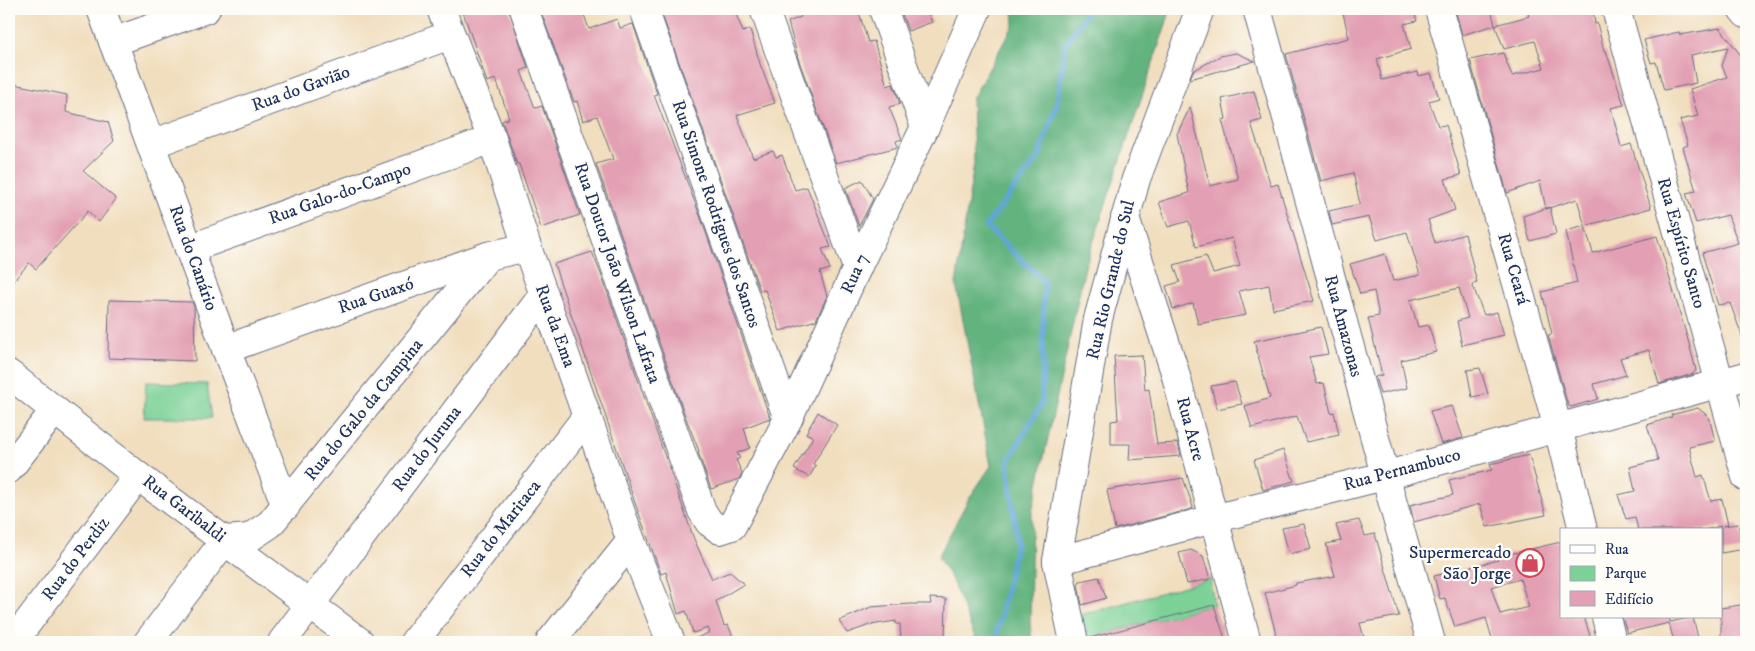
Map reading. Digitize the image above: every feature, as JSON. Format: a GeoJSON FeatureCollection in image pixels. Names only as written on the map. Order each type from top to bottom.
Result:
{"type":"FeatureCollection","features":[{"type":"Feature","properties":{"kind":"street","name":"Rua do Canário"},"geometry":{"type":"LineString","coordinates":[[101,9],[286,506]]}},
{"type":"Feature","properties":{"kind":"street"},"geometry":{"type":"LineString","coordinates":[[113,42],[206,9]]}},
{"type":"Feature","properties":{"kind":"street","name":"Rua da Ema"},"geometry":{"type":"LineString","coordinates":[[441,9],[492,139],[527,247],[588,416],[630,541],[671,642]]}},
{"type":"Feature","properties":{"kind":"street","name":"Rua Doutor João Wilson Lafrata"},"geometry":{"type":"LineString","coordinates":[[524,9],[702,511],[709,522],[720,530]]}},
{"type":"Feature","properties":{"kind":"street","name":"Rua Simone Rodrigues dos Santos"},"geometry":{"type":"LineString","coordinates":[[644,9],[788,419]]}},
{"type":"Feature","properties":{"kind":"street"},"geometry":{"type":"LineString","coordinates":[[764,9],[857,268]]}},
{"type":"Feature","properties":{"kind":"street"},"geometry":{"type":"LineString","coordinates":[[883,9],[925,127]]}},
{"type":"Feature","properties":{"kind":"street","name":"Rua 7"},"geometry":{"type":"LineString","coordinates":[[720,530],[732,526],[788,419],[857,268],[925,127],[977,9]]}},
{"type":"Feature","properties":{"kind":"street","name":"Rua Rio Grande do Sul"},"geometry":{"type":"LineString","coordinates":[[1056,561],[1098,320],[1124,218],[1136,179],[1200,9]]}},
{"type":"Feature","properties":{"kind":"street","name":"Rua Amazonas"},"geometry":{"type":"LineString","coordinates":[[1257,9],[1431,642]]}},
{"type":"Feature","properties":{"kind":"street","name":"Rua Ceará"},"geometry":{"type":"LineString","coordinates":[[1439,9],[1558,428],[1583,528]]}},
{"type":"Feature","properties":{"kind":"street","name":"Rua Espírito Santo"},"geometry":{"type":"LineString","coordinates":[[1616,9],[1746,477]]}},
{"type":"Feature","properties":{"kind":"street"},"geometry":{"type":"LineString","coordinates":[[1742,9],[1746,14]]}},
{"type":"Feature","properties":{"kind":"street","name":"Rua do Gavião"},"geometry":{"type":"LineString","coordinates":[[152,144],[450,35]]}},
{"type":"Feature","properties":{"kind":"street","name":"Rua Galo-do-Campo"},"geometry":{"type":"LineString","coordinates":[[189,249],[492,139]]}},
{"type":"Feature","properties":{"kind":"street","name":"Rua Acre"},"geometry":{"type":"LineString","coordinates":[[1124,218],[1174,369],[1247,642]]}},
{"type":"Feature","properties":{"kind":"street","name":"Rua Guaxó"},"geometry":{"type":"LineString","coordinates":[[226,349],[488,256],[527,247]]}},
{"type":"Feature","properties":{"kind":"street","name":"Rua do Galo da Campina"},"geometry":{"type":"LineString","coordinates":[[225,540],[249,538],[270,524],[488,256]]}},
{"type":"Feature","properties":{"kind":"street","name":"Rua do Juruna"},"geometry":{"type":"LineString","coordinates":[[282,642],[544,294]]}},
{"type":"Feature","properties":{"kind":"street","name":"Rua Garibaldi"},"geometry":{"type":"LineString","coordinates":[[9,374],[138,476],[360,642]]}},
{"type":"Feature","properties":{"kind":"street","name":"Rua Pernambuco"},"geometry":{"type":"LineString","coordinates":[[1056,561],[1384,476],[1746,376]]}},
{"type":"Feature","properties":{"kind":"street"},"geometry":{"type":"LineString","coordinates":[[9,469],[54,410]]}},
{"type":"Feature","properties":{"kind":"street","name":"Rua do Maritaca"},"geometry":{"type":"LineString","coordinates":[[414,642],[588,416]]}},
{"type":"Feature","properties":{"kind":"street","name":"Rua do Perdiz"},"geometry":{"type":"LineString","coordinates":[[13,642],[138,476]]}},
{"type":"Feature","properties":{"kind":"street"},"geometry":{"type":"LineString","coordinates":[[148,642],[225,540]]}},
{"type":"Feature","properties":{"kind":"street"},"geometry":{"type":"LineString","coordinates":[[550,642],[630,541]]}},
{"type":"Feature","properties":{"kind":"street"},"geometry":{"type":"LineString","coordinates":[[1056,561],[1074,642]]}},
{"type":"Feature","properties":{"kind":"street"},"geometry":{"type":"LineString","coordinates":[[1606,618],[1612,642]]}},
{"type":"Feature","properties":{"kind":"green space"},"geometry":{"type":"Polygon","coordinates":[[[1013,9],[1171,9],[1085,267],[1032,512],[1030,622],[1032,642],[977,642],[951,578],[938,557],[968,500],[991,466],[956,284],[974,163],[972,99],[1014,24],[1013,9]]]}},
{"type":"Feature","properties":{"kind":"green space"},"geometry":{"type":"Polygon","coordinates":[[[146,382],[207,384],[212,418],[144,418],[146,382]]]}},
{"type":"Feature","properties":{"kind":"green space"},"geometry":{"type":"Polygon","coordinates":[[[1210,579],[1214,605],[1085,639],[1077,616],[1210,579]]]}},
{"type":"Feature","properties":{"kind":"building"},"geometry":{"type":"Polygon","coordinates":[[[462,9],[509,9],[528,68],[521,71],[535,108],[542,106],[580,215],[541,228],[502,121],[509,118],[496,79],[487,82],[462,9]]]}},
{"type":"Feature","properties":{"kind":"building"},"geometry":{"type":"Polygon","coordinates":[[[540,9],[582,9],[589,29],[617,19],[620,28],[633,24],[657,94],[654,95],[702,221],[770,418],[744,428],[750,448],[737,453],[740,458],[736,460],[742,473],[739,479],[711,489],[596,164],[613,159],[597,116],[583,121],[577,101],[574,102],[540,9]]]}},
{"type":"Feature","properties":{"kind":"building"},"geometry":{"type":"Polygon","coordinates":[[[660,9],[734,9],[743,32],[750,29],[760,64],[775,103],[737,115],[753,158],[773,151],[776,157],[782,155],[795,190],[807,187],[831,247],[822,249],[830,269],[820,272],[827,296],[816,320],[780,331],[765,290],[760,291],[660,9]]]}},
{"type":"Feature","properties":{"kind":"building"},"geometry":{"type":"Polygon","coordinates":[[[798,9],[858,9],[868,42],[874,41],[887,86],[893,84],[900,104],[889,107],[902,139],[896,141],[898,147],[836,163],[799,61],[788,22],[801,17],[798,9]]]}},
{"type":"Feature","properties":{"kind":"building"},"geometry":{"type":"Polygon","coordinates":[[[900,9],[926,9],[932,22],[908,31],[900,9]]]}},
{"type":"Feature","properties":{"kind":"building"},"geometry":{"type":"Polygon","coordinates":[[[1342,9],[1413,9],[1417,21],[1404,24],[1411,49],[1377,59],[1382,80],[1418,72],[1419,76],[1431,73],[1439,98],[1429,101],[1438,126],[1446,125],[1461,175],[1445,179],[1455,210],[1428,220],[1435,243],[1465,234],[1477,283],[1472,284],[1484,315],[1497,312],[1504,335],[1462,345],[1457,321],[1468,318],[1459,288],[1410,300],[1418,327],[1429,325],[1436,352],[1401,360],[1407,388],[1380,394],[1375,377],[1382,375],[1368,318],[1379,316],[1374,291],[1360,294],[1350,264],[1385,254],[1393,281],[1420,275],[1407,232],[1377,240],[1369,217],[1332,225],[1329,211],[1360,204],[1353,173],[1321,181],[1286,54],[1349,38],[1342,9]]]}},
{"type":"Feature","properties":{"kind":"building"},"geometry":{"type":"Polygon","coordinates":[[[1455,9],[1491,9],[1495,25],[1462,35],[1455,9]]]}},
{"type":"Feature","properties":{"kind":"building"},"geometry":{"type":"Polygon","coordinates":[[[1526,9],[1593,9],[1595,24],[1597,23],[1604,51],[1606,51],[1624,105],[1611,108],[1621,147],[1631,144],[1651,208],[1585,226],[1577,199],[1546,209],[1540,181],[1507,193],[1470,60],[1503,53],[1512,76],[1544,68],[1535,41],[1504,49],[1495,25],[1529,16],[1526,9]]]}},
{"type":"Feature","properties":{"kind":"building"},"geometry":{"type":"Polygon","coordinates":[[[1720,28],[1746,62],[1746,341],[1744,341],[1730,303],[1718,305],[1702,253],[1738,243],[1728,215],[1696,223],[1686,193],[1696,191],[1683,147],[1688,145],[1680,120],[1698,116],[1690,89],[1727,77],[1722,66],[1728,47],[1691,55],[1696,83],[1664,90],[1656,62],[1651,63],[1644,40],[1679,32],[1680,35],[1720,28]]]}},
{"type":"Feature","properties":{"kind":"building"},"geometry":{"type":"Polygon","coordinates":[[[1236,53],[1255,61],[1190,79],[1193,71],[1220,56],[1236,53]]]}},
{"type":"Feature","properties":{"kind":"building"},"geometry":{"type":"Polygon","coordinates":[[[9,83],[67,95],[66,112],[108,122],[114,141],[83,171],[116,199],[99,222],[88,211],[36,269],[29,263],[9,286],[9,83]]]}},
{"type":"Feature","properties":{"kind":"building"},"geometry":{"type":"Polygon","coordinates":[[[1254,91],[1262,120],[1251,123],[1271,186],[1278,184],[1314,301],[1273,309],[1269,285],[1239,291],[1246,315],[1198,324],[1193,303],[1173,309],[1166,286],[1180,282],[1174,265],[1206,256],[1213,273],[1240,266],[1232,238],[1196,247],[1189,221],[1168,227],[1159,202],[1189,193],[1177,134],[1190,107],[1210,186],[1238,179],[1222,120],[1226,119],[1222,99],[1254,91]]]}},
{"type":"Feature","properties":{"kind":"building"},"geometry":{"type":"Polygon","coordinates":[[[862,180],[873,199],[859,226],[845,188],[862,180]]]}},
{"type":"Feature","properties":{"kind":"building"},"geometry":{"type":"Polygon","coordinates":[[[1550,207],[1556,234],[1530,241],[1523,216],[1550,207]]]}},
{"type":"Feature","properties":{"kind":"building"},"geometry":{"type":"Polygon","coordinates":[[[1585,226],[1593,253],[1657,236],[1696,370],[1693,374],[1659,384],[1649,350],[1620,358],[1626,375],[1594,384],[1598,399],[1571,407],[1568,405],[1548,335],[1552,334],[1542,292],[1577,283],[1566,231],[1585,226]]]}},
{"type":"Feature","properties":{"kind":"building"},"geometry":{"type":"Polygon","coordinates":[[[592,252],[694,539],[712,579],[730,572],[744,584],[716,601],[724,626],[728,625],[735,642],[688,642],[710,632],[708,628],[693,633],[686,611],[678,614],[666,572],[661,574],[554,264],[592,252]]]}},
{"type":"Feature","properties":{"kind":"building"},"geometry":{"type":"Polygon","coordinates":[[[109,300],[192,302],[194,307],[195,361],[108,358],[109,300]]]}},
{"type":"Feature","properties":{"kind":"building"},"geometry":{"type":"Polygon","coordinates":[[[1321,327],[1328,354],[1309,357],[1317,384],[1324,383],[1331,413],[1334,412],[1339,435],[1306,442],[1297,416],[1252,428],[1245,406],[1270,398],[1254,341],[1321,327]]]}},
{"type":"Feature","properties":{"kind":"building"},"geometry":{"type":"Polygon","coordinates":[[[1142,355],[1145,390],[1149,389],[1157,444],[1178,443],[1181,456],[1129,460],[1130,444],[1111,444],[1111,421],[1118,420],[1114,356],[1142,355]]]}},
{"type":"Feature","properties":{"kind":"building"},"geometry":{"type":"Polygon","coordinates":[[[1480,368],[1488,394],[1472,397],[1467,370],[1480,368]]]}},
{"type":"Feature","properties":{"kind":"building"},"geometry":{"type":"Polygon","coordinates":[[[1235,382],[1242,404],[1217,409],[1211,386],[1235,382]]]}},
{"type":"Feature","properties":{"kind":"building"},"geometry":{"type":"Polygon","coordinates":[[[1452,406],[1463,438],[1441,444],[1430,411],[1452,406]]]}},
{"type":"Feature","properties":{"kind":"building"},"geometry":{"type":"Polygon","coordinates":[[[1698,408],[1709,417],[1715,441],[1689,447],[1697,477],[1703,475],[1711,501],[1722,499],[1728,525],[1723,526],[1738,524],[1745,549],[1722,553],[1721,526],[1712,528],[1638,528],[1635,517],[1626,519],[1618,495],[1635,491],[1630,467],[1658,460],[1647,425],[1672,417],[1671,415],[1698,408]]]}},
{"type":"Feature","properties":{"kind":"building"},"geometry":{"type":"Polygon","coordinates":[[[818,412],[837,425],[813,464],[816,466],[809,477],[794,469],[813,437],[806,433],[818,412]]]}},
{"type":"Feature","properties":{"kind":"building"},"geometry":{"type":"Polygon","coordinates":[[[1283,450],[1294,481],[1263,490],[1254,460],[1283,450]]]}},
{"type":"Feature","properties":{"kind":"building"},"geometry":{"type":"Polygon","coordinates":[[[1529,455],[1546,515],[1487,527],[1480,504],[1414,522],[1410,505],[1453,495],[1449,480],[1492,470],[1490,464],[1529,455]]]}},
{"type":"Feature","properties":{"kind":"building"},"geometry":{"type":"Polygon","coordinates":[[[1183,478],[1193,507],[1192,509],[1115,529],[1107,490],[1183,478]]]}},
{"type":"Feature","properties":{"kind":"building"},"geometry":{"type":"Polygon","coordinates":[[[1359,520],[1365,536],[1375,534],[1399,616],[1360,623],[1365,642],[1276,642],[1275,630],[1265,593],[1296,585],[1296,583],[1335,576],[1326,544],[1341,541],[1336,525],[1359,520]]]}},
{"type":"Feature","properties":{"kind":"building"},"geometry":{"type":"Polygon","coordinates":[[[1304,524],[1311,549],[1289,554],[1282,528],[1304,524]]]}},
{"type":"Feature","properties":{"kind":"building"},"geometry":{"type":"Polygon","coordinates":[[[1560,542],[1560,618],[1584,618],[1592,642],[1493,642],[1486,618],[1455,627],[1445,598],[1440,599],[1434,576],[1498,560],[1497,557],[1560,542]],[[1520,579],[1491,587],[1500,614],[1529,607],[1520,579]]]}},
{"type":"Feature","properties":{"kind":"building"},"geometry":{"type":"Polygon","coordinates":[[[1191,550],[1203,556],[1210,579],[1187,584],[1179,553],[1191,550]]]}},
{"type":"Feature","properties":{"kind":"building"},"geometry":{"type":"Polygon","coordinates":[[[1099,577],[1106,598],[1082,605],[1078,584],[1080,581],[1099,577]]]}},
{"type":"Feature","properties":{"kind":"building"},"geometry":{"type":"Polygon","coordinates":[[[930,598],[946,599],[945,642],[901,642],[900,624],[896,624],[896,621],[870,625],[847,633],[839,621],[871,607],[931,604],[930,598]]]}},
{"type":"Feature","properties":{"kind":"building"},"geometry":{"type":"Polygon","coordinates":[[[1746,604],[1746,642],[1721,642],[1722,608],[1746,604]]]}},
{"type":"Feature","properties":{"kind":"building"},"geometry":{"type":"Polygon","coordinates":[[[1214,605],[1226,642],[1091,642],[1090,638],[1214,605]]]}},
{"type":"Feature","properties":{"kind":"building"},"geometry":{"type":"Polygon","coordinates":[[[1622,618],[1669,618],[1670,622],[1693,618],[1699,642],[1674,642],[1669,623],[1627,633],[1622,618]]]}},
{"type":"Feature","properties":{"kind":"waterway"},"geometry":{"type":"LineString","coordinates":[[995,642],[1017,541],[1008,462],[1042,403],[1044,281],[986,226],[1038,158],[1057,105],[1065,45],[1089,9]]}},
{"type":"Feature","properties":{"kind":"place","name":"Supermercado São Jorge"},"geometry":{"type":"Point","coordinates":[1530,563]}}]}
